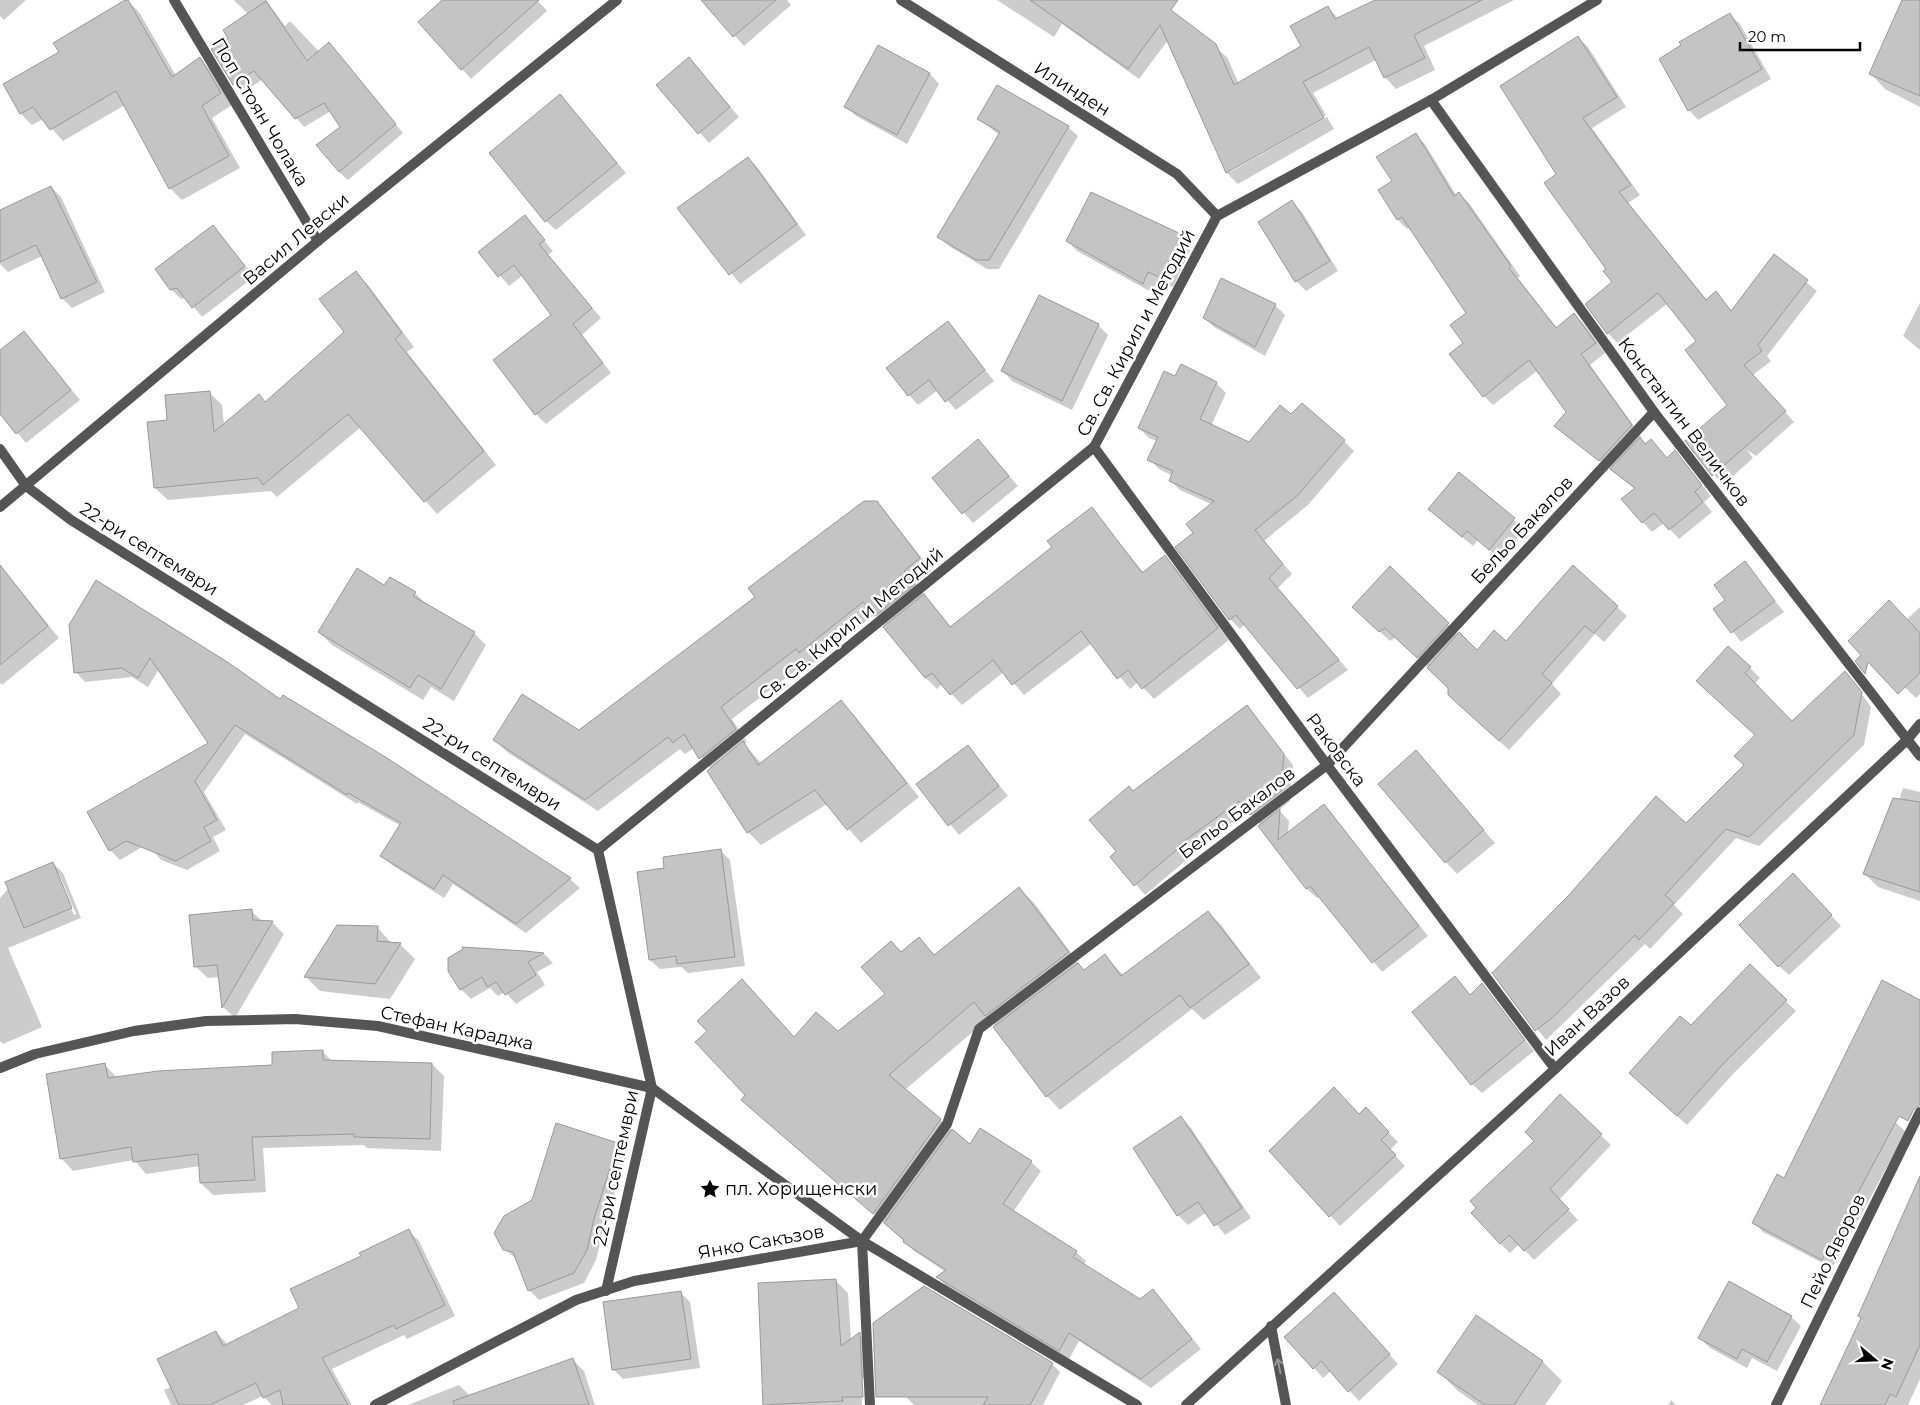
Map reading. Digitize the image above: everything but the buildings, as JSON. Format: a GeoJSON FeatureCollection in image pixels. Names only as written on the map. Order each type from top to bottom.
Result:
{"type":"FeatureCollection","features":[{"type":"Feature","properties":{"kind":"street","name":"Поп Стоян Чолака"},"geometry":{"type":"LineString","coordinates":[[174,0],[318,241]]}},
{"type":"Feature","properties":{"kind":"street","name":"Васил Левски"},"geometry":{"type":"LineString","coordinates":[[0,507],[603,4],[617,0]]}},
{"type":"Feature","properties":{"kind":"street","name":"Илинден"},"geometry":{"type":"LineString","coordinates":[[901,0],[1177,174],[1217,216]]}},
{"type":"Feature","properties":{"kind":"street"},"geometry":{"type":"LineString","coordinates":[[1217,216],[1431,100],[1597,0]]}},
{"type":"Feature","properties":{"kind":"street","name":"Константин Величков"},"geometry":{"type":"LineString","coordinates":[[1431,100],[1654,412],[1920,756]]}},
{"type":"Feature","properties":{"kind":"street","name":"Св. Св. Кирил и Методий"},"geometry":{"type":"LineString","coordinates":[[598,850],[1094,447],[1217,216]]}},
{"type":"Feature","properties":{"kind":"street","name":"Бельо Бакалов"},"geometry":{"type":"LineString","coordinates":[[862,1241],[947,1124],[979,1029],[1327,765],[1654,412]]}},
{"type":"Feature","properties":{"kind":"street","name":"Раковска"},"geometry":{"type":"LineString","coordinates":[[1094,447],[1327,765],[1555,1069]]}},
{"type":"Feature","properties":{"kind":"street","name":"22-ри септември"},"geometry":{"type":"LineString","coordinates":[[0,449],[26,486],[71,520],[598,850],[652,1088],[606,1291]]}},
{"type":"Feature","properties":{"kind":"street","name":"Иван Вазов"},"geometry":{"type":"LineString","coordinates":[[1186,1405],[1555,1069],[1907,740],[1920,724]]}},
{"type":"Feature","properties":{"kind":"street","name":"Стефан Караджа"},"geometry":{"type":"LineString","coordinates":[[0,1068],[35,1054],[134,1031],[206,1020],[296,1019],[378,1026],[652,1088],[862,1241]]}},
{"type":"Feature","properties":{"kind":"street","name":"Пейо Яворов"},"geometry":{"type":"LineString","coordinates":[[1776,1405],[1920,1112]]}},
{"type":"Feature","properties":{"kind":"street"},"geometry":{"type":"LineString","coordinates":[[862,1241],[870,1405]]}},
{"type":"Feature","properties":{"kind":"street"},"geometry":{"type":"LineString","coordinates":[[862,1241],[1137,1405]]}},
{"type":"Feature","properties":{"kind":"street","name":"Янко Сакъзов"},"geometry":{"type":"LineString","coordinates":[[375,1405],[576,1300],[634,1281],[862,1241]]}},
{"type":"Feature","properties":{"kind":"street"},"geometry":{"type":"LineString","coordinates":[[1271,1326],[1286,1405]]}},
{"type":"Feature","properties":{"kind":"place","name":"пл. Хорищенски"},"geometry":{"type":"Point","coordinates":[710,1189]}}]}
